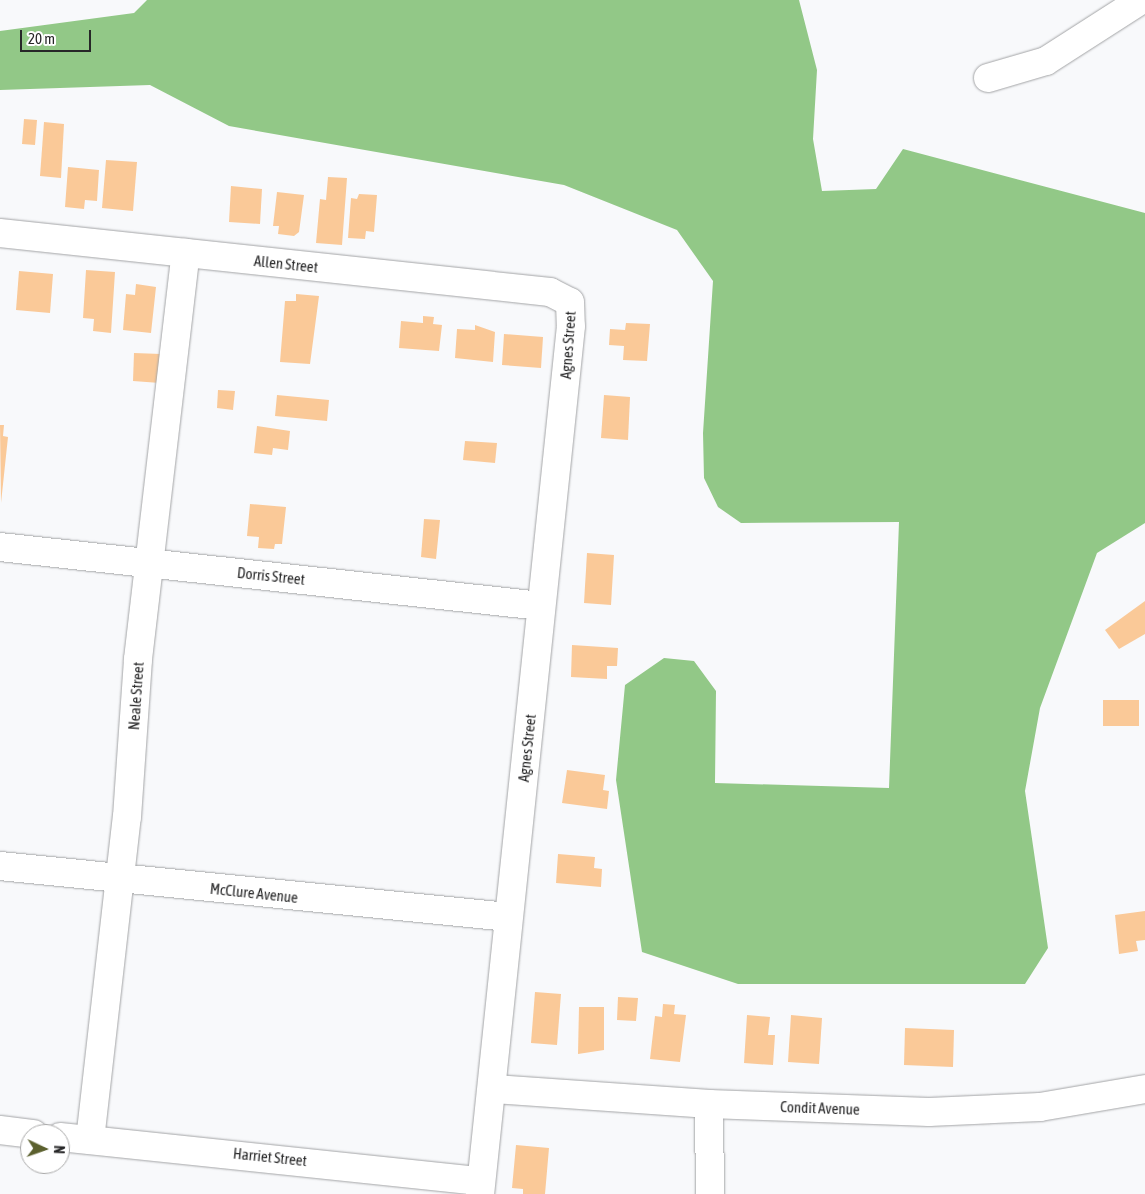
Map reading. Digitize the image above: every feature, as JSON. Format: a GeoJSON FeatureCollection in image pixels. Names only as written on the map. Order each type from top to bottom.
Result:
{"type":"FeatureCollection","features":[{"type":"Feature","properties":{"kind":"street"},"geometry":{"type":"LineString","coordinates":[[988,78],[1046,61],[1141,0]]}},
{"type":"Feature","properties":{"kind":"street","name":"Allen Street"},"geometry":{"type":"LineString","coordinates":[[0,232],[550,292],[570,302]]}},
{"type":"Feature","properties":{"kind":"street","name":"Neale Street"},"geometry":{"type":"LineString","coordinates":[[90,1140],[119,878],[150,563],[186,253]]}},
{"type":"Feature","properties":{"kind":"street","name":"Agnes Street"},"geometry":{"type":"LineString","coordinates":[[480,1187],[494,1089],[508,918],[572,316],[570,302]]}},
{"type":"Feature","properties":{"kind":"street","name":"Dorris Street"},"geometry":{"type":"LineString","coordinates":[[0,547],[541,606]]}},
{"type":"Feature","properties":{"kind":"street","name":"McClure Avenue"},"geometry":{"type":"LineString","coordinates":[[0,866],[508,918]]}},
{"type":"Feature","properties":{"kind":"street","name":"Condit Avenue"},"geometry":{"type":"LineString","coordinates":[[494,1089],[709,1104],[985,1111],[1040,1107],[1145,1089]]}},
{"type":"Feature","properties":{"kind":"street"},"geometry":{"type":"LineString","coordinates":[[709,1104],[710,1194]]}},
{"type":"Feature","properties":{"kind":"street"},"geometry":{"type":"LineString","coordinates":[[0,1130],[20,1132]]}},
{"type":"Feature","properties":{"kind":"street","name":"Harriet Street"},"geometry":{"type":"LineString","coordinates":[[70,1138],[480,1187]]}},
{"type":"Feature","properties":{"kind":"green space"},"geometry":{"type":"Polygon","coordinates":[[[147,0],[799,0],[817,70],[813,139],[822,191],[876,189],[903,149],[1145,213],[1145,523],[1097,553],[1040,708],[1025,791],[1048,948],[1025,984],[738,984],[642,952],[616,780],[625,685],[664,658],[694,661],[716,691],[715,783],[889,788],[899,522],[741,523],[718,507],[704,478],[703,433],[713,281],[677,230],[564,185],[229,126],[150,85],[0,90],[0,31],[134,13],[147,0]]]}},
{"type":"Feature","properties":{"kind":"building"},"geometry":{"type":"Polygon","coordinates":[[[24,119],[37,120],[35,145],[22,144],[24,119]]]}},
{"type":"Feature","properties":{"kind":"building"},"geometry":{"type":"Polygon","coordinates":[[[44,122],[64,124],[61,178],[40,176],[44,122]]]}},
{"type":"Feature","properties":{"kind":"building"},"geometry":{"type":"Polygon","coordinates":[[[106,160],[137,162],[133,211],[102,208],[106,160]]]}},
{"type":"Feature","properties":{"kind":"building"},"geometry":{"type":"Polygon","coordinates":[[[68,167],[99,170],[97,201],[85,200],[84,209],[65,207],[68,167]]]}},
{"type":"Feature","properties":{"kind":"building"},"geometry":{"type":"Polygon","coordinates":[[[328,177],[347,178],[342,245],[316,243],[320,199],[326,200],[328,177]]]}},
{"type":"Feature","properties":{"kind":"building"},"geometry":{"type":"Polygon","coordinates":[[[231,186],[262,189],[260,224],[229,222],[231,186]]]}},
{"type":"Feature","properties":{"kind":"building"},"geometry":{"type":"Polygon","coordinates":[[[277,192],[304,195],[299,232],[294,236],[278,234],[279,226],[273,226],[277,192]]]}},
{"type":"Feature","properties":{"kind":"building"},"geometry":{"type":"Polygon","coordinates":[[[359,194],[377,195],[374,232],[366,231],[365,239],[348,238],[351,198],[357,199],[359,194]]]}},
{"type":"Feature","properties":{"kind":"building"},"geometry":{"type":"Polygon","coordinates":[[[86,270],[115,272],[111,333],[93,331],[94,319],[83,318],[86,270]]]}},
{"type":"Feature","properties":{"kind":"building"},"geometry":{"type":"Polygon","coordinates":[[[19,271],[53,274],[50,313],[16,310],[19,271]]]}},
{"type":"Feature","properties":{"kind":"building"},"geometry":{"type":"Polygon","coordinates":[[[136,284],[156,287],[151,333],[123,330],[126,294],[135,295],[136,284]]]}},
{"type":"Feature","properties":{"kind":"building"},"geometry":{"type":"Polygon","coordinates":[[[296,294],[319,296],[310,364],[280,362],[285,301],[296,301],[296,294]]]}},
{"type":"Feature","properties":{"kind":"building"},"geometry":{"type":"Polygon","coordinates":[[[423,316],[434,317],[433,324],[442,325],[439,351],[399,348],[401,321],[423,323],[423,316]]]}},
{"type":"Feature","properties":{"kind":"building"},"geometry":{"type":"Polygon","coordinates":[[[626,323],[650,324],[647,361],[623,360],[624,346],[609,345],[610,329],[625,330],[626,323]]]}},
{"type":"Feature","properties":{"kind":"building"},"geometry":{"type":"Polygon","coordinates":[[[475,325],[495,332],[493,362],[455,358],[457,329],[475,330],[475,325]]]}},
{"type":"Feature","properties":{"kind":"building"},"geometry":{"type":"Polygon","coordinates":[[[504,334],[543,337],[541,368],[502,365],[504,334]]]}},
{"type":"Feature","properties":{"kind":"building"},"geometry":{"type":"Polygon","coordinates":[[[134,353],[161,354],[160,383],[133,381],[134,353]]]}},
{"type":"Feature","properties":{"kind":"building"},"geometry":{"type":"Polygon","coordinates":[[[218,390],[235,391],[233,410],[217,408],[218,390]]]}},
{"type":"Feature","properties":{"kind":"building"},"geometry":{"type":"Polygon","coordinates":[[[277,395],[329,400],[327,421],[275,416],[277,395]]]}},
{"type":"Feature","properties":{"kind":"building"},"geometry":{"type":"Polygon","coordinates":[[[604,395],[630,397],[628,440],[601,438],[604,395]]]}},
{"type":"Feature","properties":{"kind":"building"},"geometry":{"type":"Polygon","coordinates":[[[0,425],[4,425],[3,436],[8,437],[1,503],[0,425]]]}},
{"type":"Feature","properties":{"kind":"building"},"geometry":{"type":"Polygon","coordinates":[[[257,426],[290,431],[288,450],[273,448],[272,455],[254,453],[257,426]]]}},
{"type":"Feature","properties":{"kind":"building"},"geometry":{"type":"Polygon","coordinates":[[[465,441],[497,443],[495,463],[463,460],[465,441]]]}},
{"type":"Feature","properties":{"kind":"building"},"geometry":{"type":"Polygon","coordinates":[[[250,504],[286,507],[282,544],[275,544],[274,549],[258,548],[259,537],[247,536],[250,504]]]}},
{"type":"Feature","properties":{"kind":"building"},"geometry":{"type":"Polygon","coordinates":[[[424,519],[440,520],[436,559],[421,557],[424,519]]]}},
{"type":"Feature","properties":{"kind":"building"},"geometry":{"type":"Polygon","coordinates":[[[587,553],[614,555],[611,605],[584,603],[587,553]]]}},
{"type":"Feature","properties":{"kind":"building"},"geometry":{"type":"Polygon","coordinates":[[[1145,601],[1145,634],[1119,649],[1105,630],[1145,601]]]}},
{"type":"Feature","properties":{"kind":"building"},"geometry":{"type":"Polygon","coordinates":[[[572,645],[618,648],[617,666],[607,666],[607,679],[571,677],[572,645]]]}},
{"type":"Feature","properties":{"kind":"building"},"geometry":{"type":"Polygon","coordinates":[[[1103,700],[1139,700],[1139,726],[1103,726],[1103,700]]]}},
{"type":"Feature","properties":{"kind":"building"},"geometry":{"type":"Polygon","coordinates":[[[567,770],[605,775],[603,790],[609,791],[607,809],[562,803],[567,770]]]}},
{"type":"Feature","properties":{"kind":"building"},"geometry":{"type":"Polygon","coordinates":[[[558,854],[595,857],[594,868],[602,869],[601,887],[556,883],[558,854]]]}},
{"type":"Feature","properties":{"kind":"building"},"geometry":{"type":"Polygon","coordinates":[[[1145,911],[1145,940],[1136,941],[1138,951],[1119,954],[1115,915],[1145,911]]]}},
{"type":"Feature","properties":{"kind":"building"},"geometry":{"type":"Polygon","coordinates":[[[535,992],[561,994],[557,1045],[531,1043],[535,992]]]}},
{"type":"Feature","properties":{"kind":"building"},"geometry":{"type":"Polygon","coordinates":[[[618,997],[638,998],[636,1021],[617,1020],[618,997]]]}},
{"type":"Feature","properties":{"kind":"building"},"geometry":{"type":"Polygon","coordinates":[[[663,1004],[675,1005],[674,1014],[686,1015],[680,1062],[650,1059],[655,1016],[662,1017],[663,1004]]]}},
{"type":"Feature","properties":{"kind":"building"},"geometry":{"type":"Polygon","coordinates":[[[579,1007],[604,1007],[604,1050],[578,1054],[579,1007]]]}},
{"type":"Feature","properties":{"kind":"building"},"geometry":{"type":"Polygon","coordinates":[[[747,1015],[770,1017],[768,1035],[775,1035],[773,1065],[744,1063],[747,1015]]]}},
{"type":"Feature","properties":{"kind":"building"},"geometry":{"type":"Polygon","coordinates":[[[791,1015],[822,1018],[819,1064],[788,1062],[791,1015]]]}},
{"type":"Feature","properties":{"kind":"building"},"geometry":{"type":"Polygon","coordinates":[[[905,1028],[954,1030],[953,1067],[904,1065],[905,1028]]]}},
{"type":"Feature","properties":{"kind":"building"},"geometry":{"type":"Polygon","coordinates":[[[516,1145],[549,1148],[545,1194],[523,1194],[523,1189],[512,1188],[516,1145]]]}}]}
